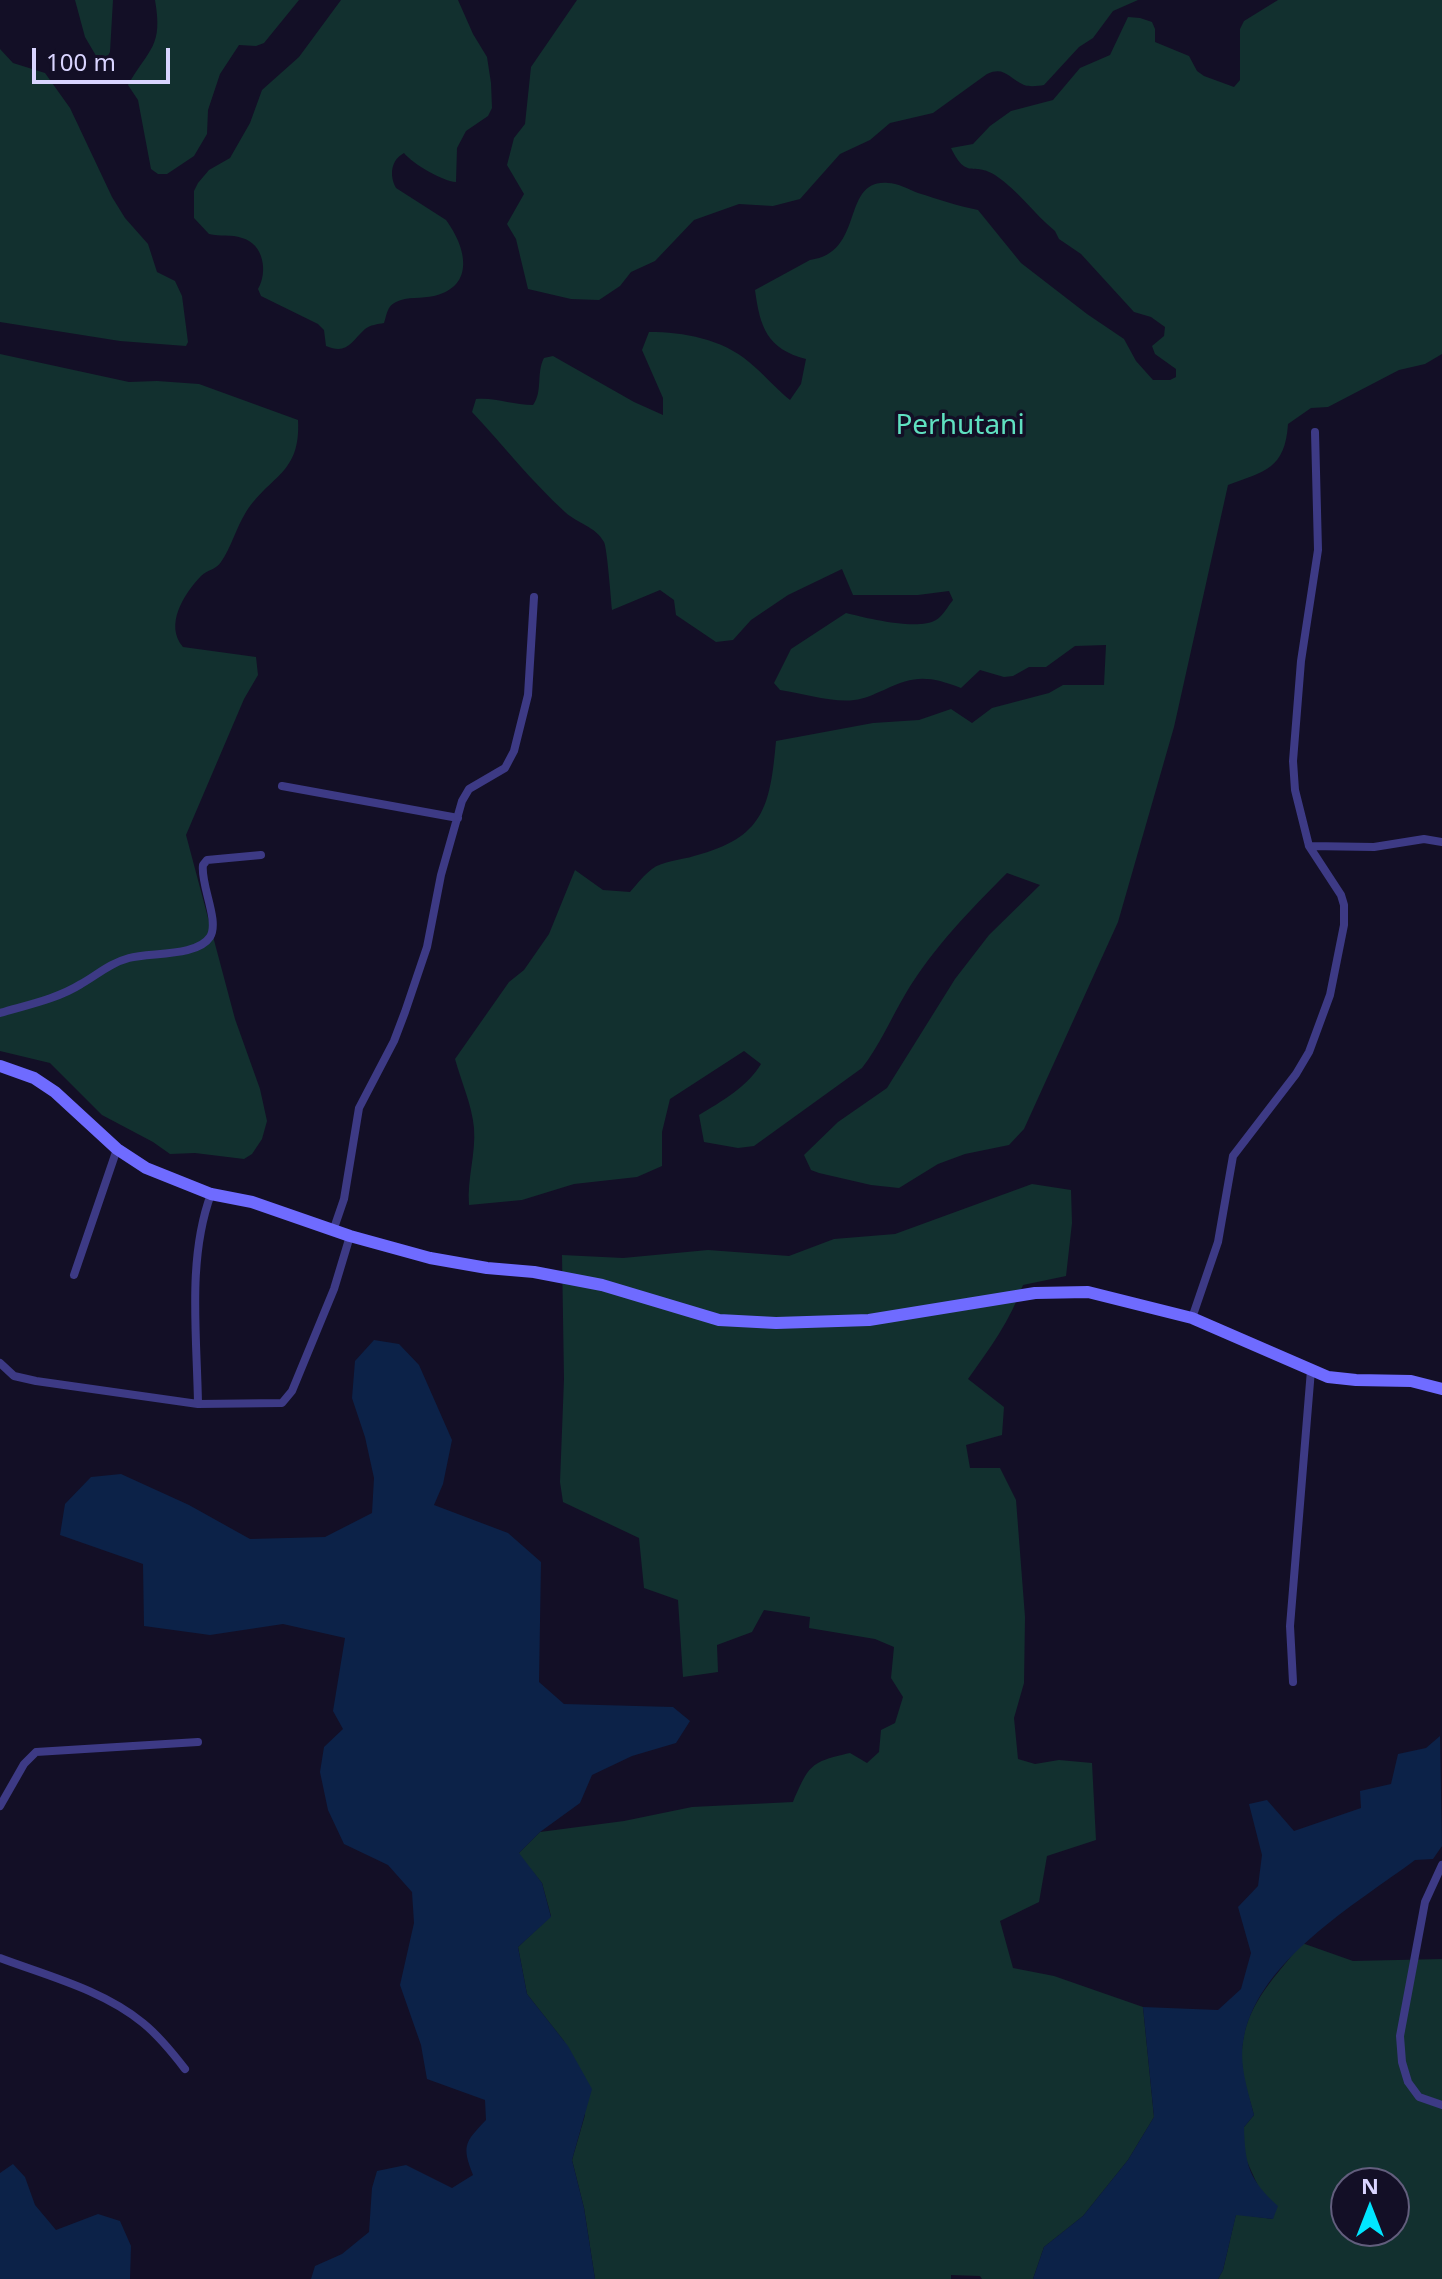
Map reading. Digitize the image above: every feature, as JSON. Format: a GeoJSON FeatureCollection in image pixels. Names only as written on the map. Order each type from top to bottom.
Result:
{"type":"FeatureCollection","features":[{"type":"Feature","properties":{"kind":"street"},"geometry":{"type":"LineString","coordinates":[[1192,1318],[1218,1242],[1233,1156],[1296,1074],[1309,1052],[1330,995],[1344,925],[1341,895],[1309,846],[1295,790],[1293,761],[1301,661],[1318,550],[1315,432]]}},
{"type":"Feature","properties":{"kind":"street"},"geometry":{"type":"LineString","coordinates":[[333,1231],[344,1199],[359,1108],[394,1041],[427,947],[441,875],[462,801],[469,789],[505,768],[514,751],[528,695],[534,597]]}},
{"type":"Feature","properties":{"kind":"street"},"geometry":{"type":"LineString","coordinates":[[282,786],[458,818]]}},
{"type":"Feature","properties":{"kind":"street"},"geometry":{"type":"LineString","coordinates":[[1309,846],[1374,847],[1424,839],[1442,842]]}},
{"type":"Feature","properties":{"kind":"street"},"geometry":{"type":"LineString","coordinates":[[0,1013],[60,994],[130,958],[181,951],[205,942],[212,934],[212,924],[203,865],[207,860],[261,855]]}},
{"type":"Feature","properties":{"kind":"street"},"geometry":{"type":"LineString","coordinates":[[0,1066],[34,1078],[55,1092],[117,1149],[146,1168],[211,1194],[264,1206],[333,1231],[430,1258],[602,1285],[719,1320],[776,1323],[869,1320],[1057,1291],[1088,1292],[1192,1318],[1311,1370],[1342,1380],[1411,1381],[1442,1389]]}},
{"type":"Feature","properties":{"kind":"street"},"geometry":{"type":"LineString","coordinates":[[74,1275],[117,1149]]}},
{"type":"Feature","properties":{"kind":"street"},"geometry":{"type":"LineString","coordinates":[[198,1404],[196,1285],[201,1231],[211,1194]]}},
{"type":"Feature","properties":{"kind":"street"},"geometry":{"type":"LineString","coordinates":[[0,1363],[14,1376],[36,1381],[198,1404],[265,1405],[285,1401],[334,1289],[350,1236]]}},
{"type":"Feature","properties":{"kind":"street"},"geometry":{"type":"LineString","coordinates":[[1293,1682],[1290,1626],[1311,1370]]}},
{"type":"Feature","properties":{"kind":"street"},"geometry":{"type":"LineString","coordinates":[[0,1806],[24,1764],[36,1752],[198,1742]]}},
{"type":"Feature","properties":{"kind":"street"},"geometry":{"type":"LineString","coordinates":[[1442,1865],[1425,1902],[1400,2036],[1402,2062],[1408,2082],[1419,2097],[1442,2105]]}},
{"type":"Feature","properties":{"kind":"street"},"geometry":{"type":"LineString","coordinates":[[0,1958],[87,1990],[128,2013],[159,2038],[185,2069]]}},
{"type":"Feature","properties":{"kind":"green space"},"geometry":{"type":"Polygon","coordinates":[[[75,0],[113,0],[110,52],[102,66],[85,37],[75,0]]]}},
{"type":"Feature","properties":{"kind":"green space"},"geometry":{"type":"Polygon","coordinates":[[[155,0],[299,0],[264,43],[239,45],[220,74],[208,110],[207,134],[194,156],[167,174],[158,174],[151,169],[138,100],[128,85],[156,38],[155,0]]]}},
{"type":"Feature","properties":{"kind":"green space"},"geometry":{"type":"Polygon","coordinates":[[[341,0],[458,0],[487,57],[492,108],[488,116],[466,131],[457,148],[456,182],[428,171],[404,153],[392,168],[396,188],[446,220],[462,253],[462,275],[447,291],[396,302],[389,308],[384,323],[367,328],[348,346],[339,349],[326,346],[324,330],[318,324],[261,296],[258,289],[263,267],[259,252],[242,238],[209,234],[194,218],[194,191],[209,170],[230,158],[250,123],[262,90],[299,57],[341,0]]]}},
{"type":"Feature","properties":{"kind":"green space"},"geometry":{"type":"Polygon","coordinates":[[[577,0],[1138,0],[1113,11],[1093,38],[1079,47],[1044,85],[1024,85],[998,71],[987,74],[933,113],[890,123],[870,140],[840,154],[800,199],[773,206],[739,204],[694,220],[655,261],[631,272],[620,286],[599,300],[571,299],[528,289],[516,239],[507,224],[524,194],[507,165],[514,138],[525,124],[531,67],[577,0]]]}},
{"type":"Feature","properties":{"kind":"green space","name":"Perhutani"},"geometry":{"type":"Polygon","coordinates":[[[1278,0],[1442,0],[1442,354],[1425,364],[1399,370],[1328,407],[1311,408],[1288,424],[1283,451],[1271,466],[1228,485],[1174,727],[1118,922],[1024,1129],[1009,1145],[965,1154],[938,1164],[899,1188],[819,1173],[811,1170],[804,1155],[838,1122],[887,1088],[955,979],[989,935],[1040,885],[1007,873],[966,915],[928,961],[862,1068],[754,1146],[738,1148],[704,1142],[699,1115],[733,1093],[756,1072],[761,1064],[744,1051],[670,1099],[662,1132],[662,1166],[637,1177],[574,1184],[522,1200],[469,1205],[474,1128],[455,1059],[509,982],[524,970],[549,934],[575,870],[603,890],[630,892],[656,866],[717,849],[736,840],[749,829],[766,802],[776,741],[873,723],[919,720],[951,709],[972,723],[992,708],[1049,693],[1063,685],[1104,685],[1106,645],[1075,646],[1046,667],[1029,667],[1013,676],[1004,677],[980,670],[961,688],[922,679],[846,701],[780,690],[774,683],[791,649],[846,613],[892,622],[928,623],[939,618],[953,600],[949,591],[918,595],[853,595],[842,569],[788,595],[751,620],[733,640],[716,642],[676,615],[674,600],[660,590],[612,610],[604,542],[596,532],[565,512],[472,412],[476,399],[533,405],[544,358],[553,356],[663,415],[663,398],[642,350],[649,332],[676,333],[715,342],[749,362],[790,400],[801,384],[806,359],[782,349],[768,335],[755,290],[810,260],[827,255],[847,232],[863,192],[873,185],[888,183],[978,210],[1021,263],[1124,339],[1136,361],[1153,380],[1170,380],[1176,377],[1176,369],[1155,354],[1152,346],[1164,336],[1165,327],[1151,317],[1134,312],[1081,254],[1059,239],[1055,231],[1011,188],[987,171],[966,167],[951,148],[973,144],[990,126],[1011,111],[1053,100],[1080,68],[1110,55],[1128,17],[1152,22],[1155,42],[1189,56],[1197,71],[1204,76],[1234,87],[1240,80],[1240,29],[1244,21],[1278,0]]]}},
{"type":"Feature","properties":{"kind":"green space"},"geometry":{"type":"Polygon","coordinates":[[[0,49],[13,63],[45,73],[70,108],[112,197],[125,218],[148,244],[157,272],[175,281],[182,296],[186,346],[120,341],[0,322],[0,49]]]}},
{"type":"Feature","properties":{"kind":"green space"},"geometry":{"type":"Polygon","coordinates":[[[0,354],[129,382],[199,384],[298,420],[298,438],[289,463],[246,512],[219,564],[201,576],[188,592],[178,610],[175,629],[183,647],[256,657],[258,675],[244,699],[186,835],[235,1019],[260,1089],[267,1121],[262,1139],[252,1154],[244,1159],[195,1153],[170,1154],[102,1115],[50,1063],[0,1051],[0,354]]]}},
{"type":"Feature","properties":{"kind":"green space"},"geometry":{"type":"Polygon","coordinates":[[[1032,1184],[1071,1190],[1072,1223],[1066,1276],[1023,1285],[1006,1322],[968,1379],[1004,1407],[1002,1435],[966,1445],[970,1468],[1000,1468],[1016,1500],[1025,1617],[1024,1683],[1014,1718],[1018,1759],[1035,1764],[1059,1760],[1092,1763],[1096,1840],[1047,1856],[1039,1902],[1000,1921],[1013,1968],[1054,1976],[1143,2007],[1154,2117],[1128,2160],[1083,2216],[1044,2247],[1033,2279],[982,2279],[980,2276],[951,2275],[951,2279],[595,2279],[584,2208],[572,2160],[585,2115],[564,2041],[527,1994],[518,1947],[551,1916],[542,1883],[518,1854],[540,1832],[624,1821],[692,1807],[793,1802],[807,1773],[818,1763],[850,1753],[867,1763],[879,1752],[881,1730],[895,1723],[903,1697],[891,1678],[894,1647],[875,1639],[809,1628],[810,1617],[764,1610],[752,1632],[717,1645],[718,1672],[683,1677],[678,1600],[644,1588],[639,1538],[563,1502],[560,1482],[564,1379],[562,1255],[623,1258],[708,1250],[789,1256],[834,1239],[895,1234],[1032,1184]]]}},
{"type":"Feature","properties":{"kind":"green space"},"geometry":{"type":"Polygon","coordinates":[[[1302,1943],[1353,1961],[1442,1959],[1442,2279],[1218,2279],[1223,2270],[1236,2214],[1273,2219],[1244,2155],[1244,2127],[1254,2115],[1245,2083],[1242,2056],[1244,2037],[1256,2004],[1302,1943]]]}},
{"type":"Feature","properties":{"kind":"water"},"geometry":{"type":"Polygon","coordinates":[[[374,1340],[399,1344],[419,1365],[452,1440],[443,1484],[434,1505],[508,1533],[541,1562],[539,1682],[564,1704],[673,1707],[690,1721],[676,1743],[632,1756],[592,1775],[580,1803],[540,1832],[519,1853],[542,1883],[551,1917],[518,1947],[527,1994],[568,2046],[592,2089],[572,2160],[584,2208],[595,2279],[311,2279],[315,2266],[342,2254],[369,2232],[372,2188],[377,2171],[406,2165],[452,2188],[473,2175],[467,2145],[486,2120],[485,2100],[427,2079],[421,2045],[400,1985],[414,1923],[412,1892],[388,1865],[344,1844],[328,1810],[320,1772],[324,1747],[343,1729],[333,1711],[345,1638],[283,1624],[210,1635],[144,1626],[143,1564],[60,1535],[65,1504],[91,1477],[121,1474],[189,1505],[250,1539],[325,1537],[372,1513],[374,1478],[352,1398],[355,1361],[374,1340]]]}},
{"type":"Feature","properties":{"kind":"water"},"geometry":{"type":"Polygon","coordinates":[[[1440,1736],[1442,1846],[1433,1859],[1415,1860],[1313,1936],[1269,1983],[1253,2009],[1242,2047],[1244,2076],[1254,2115],[1244,2127],[1245,2140],[1250,2171],[1278,2206],[1273,2219],[1236,2215],[1218,2279],[1033,2279],[1044,2247],[1083,2216],[1128,2160],[1154,2117],[1143,2007],[1218,2010],[1241,1989],[1251,1953],[1238,1907],[1258,1886],[1262,1855],[1249,1804],[1267,1800],[1294,1831],[1361,1808],[1360,1791],[1391,1784],[1398,1754],[1426,1748],[1440,1736]]]}},
{"type":"Feature","properties":{"kind":"water"},"geometry":{"type":"Polygon","coordinates":[[[13,2164],[25,2177],[35,2205],[56,2230],[98,2214],[120,2221],[131,2246],[130,2279],[0,2279],[0,2173],[13,2164]]]}}]}
